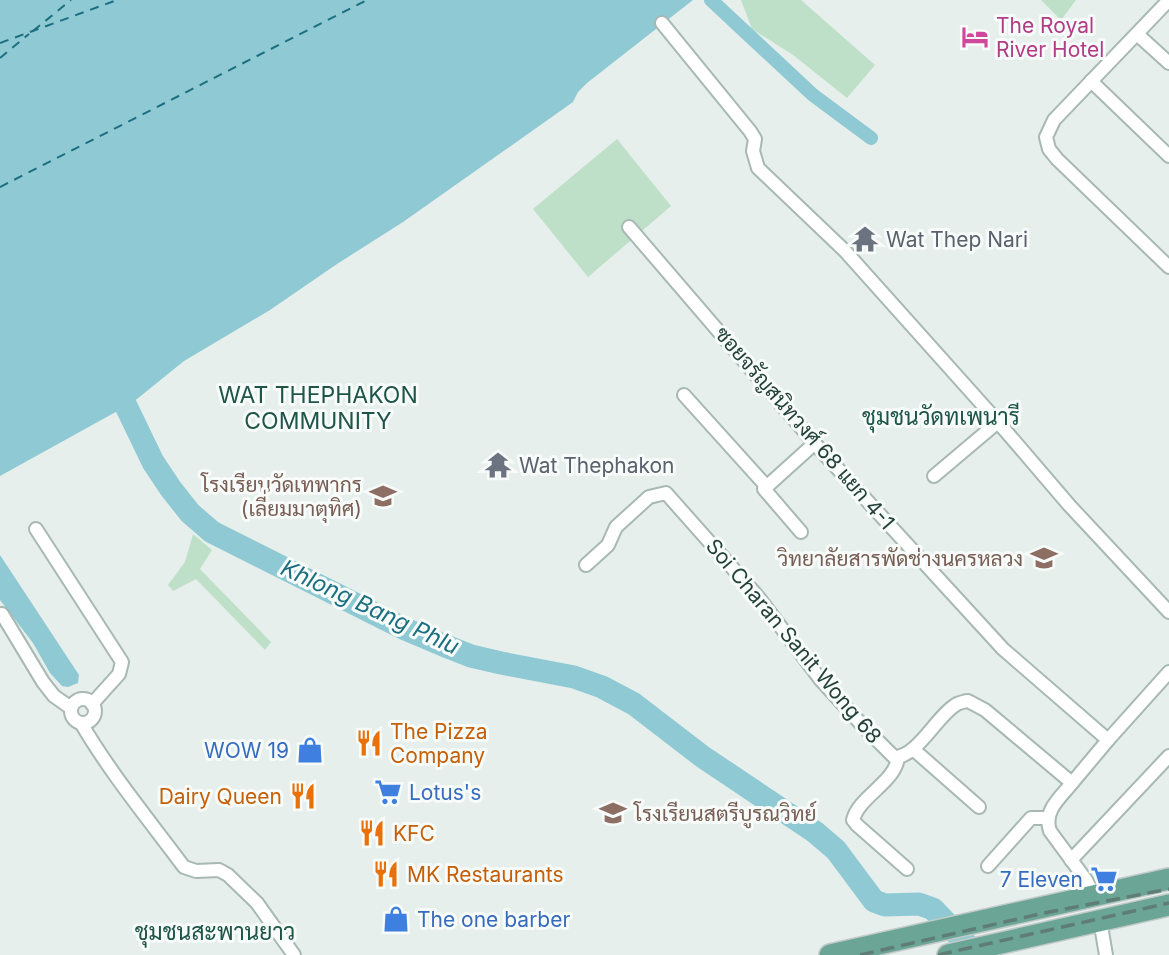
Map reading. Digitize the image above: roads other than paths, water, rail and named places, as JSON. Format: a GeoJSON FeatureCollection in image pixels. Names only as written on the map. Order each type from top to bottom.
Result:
{"type":"FeatureCollection","features":[{"type":"Feature","properties":{"kind":"main road"},"geometry":{"type":"LineString","coordinates":[[830,955],[1169,879]]}},
{"type":"Feature","properties":{"kind":"main road"},"geometry":{"type":"LineString","coordinates":[[963,952],[1169,905]]}},
{"type":"Feature","properties":{"kind":"street"},"geometry":{"type":"LineString","coordinates":[[1169,0],[1054,120],[1046,137],[1049,149],[1057,159],[1169,267]]}},
{"type":"Feature","properties":{"kind":"street"},"geometry":{"type":"LineString","coordinates":[[662,23],[750,131],[755,139],[753,151],[758,168],[845,251],[1069,505],[1169,612]]}},
{"type":"Feature","properties":{"kind":"street"},"geometry":{"type":"LineString","coordinates":[[1137,34],[1169,63]]}},
{"type":"Feature","properties":{"kind":"street"},"geometry":{"type":"LineString","coordinates":[[1091,81],[1169,156]]}},
{"type":"Feature","properties":{"kind":"street","name":"ซอยจรัญสนิทวงศ์ 68 แยก 4-1"},"geometry":{"type":"LineString","coordinates":[[629,227],[815,443],[1003,649],[1108,740]]}},
{"type":"Feature","properties":{"kind":"street"},"geometry":{"type":"LineString","coordinates":[[684,395],[766,487],[764,489],[801,532]]}},
{"type":"Feature","properties":{"kind":"street"},"geometry":{"type":"LineString","coordinates":[[934,476],[998,422]]}},
{"type":"Feature","properties":{"kind":"street"},"geometry":{"type":"LineString","coordinates":[[766,487],[815,443]]}},
{"type":"Feature","properties":{"kind":"street","name":"Soi Charan Sanit Wong 68"},"geometry":{"type":"LineString","coordinates":[[586,565],[608,545],[616,527],[649,497],[666,493],[759,598],[820,679],[894,757],[903,757],[958,703],[968,701],[985,710],[1072,783]]}},
{"type":"Feature","properties":{"kind":"street"},"geometry":{"type":"LineString","coordinates":[[36,529],[122,663],[119,674],[92,704]]}},
{"type":"Feature","properties":{"kind":"street"},"geometry":{"type":"LineString","coordinates":[[2,614],[43,682],[54,696],[71,708],[74,719],[80,723],[113,773],[184,867],[196,871],[219,870],[228,875],[257,903],[295,955]]}},
{"type":"Feature","properties":{"kind":"street"},"geometry":{"type":"LineString","coordinates":[[1094,895],[1046,821],[1072,783],[1169,672]]}},
{"type":"Feature","properties":{"kind":"street"},"geometry":{"type":"LineString","coordinates":[[71,708],[78,700],[86,700],[92,704],[95,710],[93,717],[88,722],[80,723]]}},
{"type":"Feature","properties":{"kind":"street"},"geometry":{"type":"LineString","coordinates":[[913,749],[979,807]]}},
{"type":"Feature","properties":{"kind":"street"},"geometry":{"type":"LineString","coordinates":[[1071,860],[1169,756]]}},
{"type":"Feature","properties":{"kind":"street"},"geometry":{"type":"LineString","coordinates":[[898,757],[895,768],[858,809],[853,820],[907,869]]}},
{"type":"Feature","properties":{"kind":"street"},"geometry":{"type":"LineString","coordinates":[[988,866],[1031,818],[1048,818]]}},
{"type":"Feature","properties":{"kind":"street"},"geometry":{"type":"LineString","coordinates":[[1100,920],[1106,955]]}},
{"type":"Feature","properties":{"kind":"water"},"geometry":{"type":"Polygon","coordinates":[[[0,0],[693,0],[587,83],[573,102],[403,222],[270,310],[184,361],[132,403],[0,476],[0,0]]]}},
{"type":"Feature","properties":{"kind":"water"},"geometry":{"type":"Polygon","coordinates":[[[0,555],[79,675],[78,683],[62,686],[50,673],[33,643],[0,600],[0,555]]]}},
{"type":"Feature","properties":{"kind":"waterway"},"geometry":{"type":"LineString","coordinates":[[711,0],[813,95],[871,138]]}},
{"type":"Feature","properties":{"kind":"waterway","name":"Khlong Bang Phlu"},"geometry":{"type":"LineString","coordinates":[[109,382],[126,406],[153,462],[171,489],[190,513],[212,532],[405,629],[443,645],[471,656],[574,677],[602,687],[634,704],[703,757],[815,832],[836,850],[874,901],[885,905],[919,904],[933,909],[977,955]]}},
{"type":"Feature","properties":{"kind":"railway"},"geometry":{"type":"LineString","coordinates":[[860,955],[1044,913],[1169,889]]}},
{"type":"Feature","properties":{"kind":"railway"},"geometry":{"type":"LineString","coordinates":[[938,955],[1169,903]]}},
{"type":"Feature","properties":{"kind":"place","name":"The Royal River Hotel"},"geometry":{"type":"Point","coordinates":[975,37]}},
{"type":"Feature","properties":{"kind":"place","name":"Wat Thep Nari"},"geometry":{"type":"Point","coordinates":[865,239]}},
{"type":"Feature","properties":{"kind":"place","name":"Wat Thephakon"},"geometry":{"type":"Point","coordinates":[498,465]}},
{"type":"Feature","properties":{"kind":"place","name":"โรงเรียนวัดเทพากร (เลี่ยมมาตุทิศ)"},"geometry":{"type":"Point","coordinates":[383,496]}},
{"type":"Feature","properties":{"kind":"place","name":"วิทยาลัยสารพัดช่างนครหลวง"},"geometry":{"type":"Point","coordinates":[1044,558]}},
{"type":"Feature","properties":{"kind":"place","name":"The Pizza Company"},"geometry":{"type":"Point","coordinates":[369,743]}},
{"type":"Feature","properties":{"kind":"place","name":"WOW 19"},"geometry":{"type":"Point","coordinates":[310,750]}},
{"type":"Feature","properties":{"kind":"place","name":"Lotus's"},"geometry":{"type":"Point","coordinates":[388,792]}},
{"type":"Feature","properties":{"kind":"place","name":"Dairy Queen"},"geometry":{"type":"Point","coordinates":[303,796]}},
{"type":"Feature","properties":{"kind":"place","name":"โรงเรียนสตรีบูรณวิทย์"},"geometry":{"type":"Point","coordinates":[613,813]}},
{"type":"Feature","properties":{"kind":"place","name":"KFC"},"geometry":{"type":"Point","coordinates":[372,833]}},
{"type":"Feature","properties":{"kind":"place","name":"MK Restaurants"},"geometry":{"type":"Point","coordinates":[386,874]}},
{"type":"Feature","properties":{"kind":"place","name":"7 Eleven"},"geometry":{"type":"Point","coordinates":[1104,879]}},
{"type":"Feature","properties":{"kind":"place","name":"The one barber"},"geometry":{"type":"Point","coordinates":[396,919]}},
{"type":"Feature","properties":{"kind":"district","name":"WAT THEPHAKON COMMUNITY"},"geometry":{"type":"Point","coordinates":[318,408]}},
{"type":"Feature","properties":{"kind":"district","name":"ชุมชนวัดทเพนารี"},"geometry":{"type":"Point","coordinates":[941,417]}},
{"type":"Feature","properties":{"kind":"district","name":"ชุมชนสะพานยาว"},"geometry":{"type":"Point","coordinates":[215,932]}}]}
